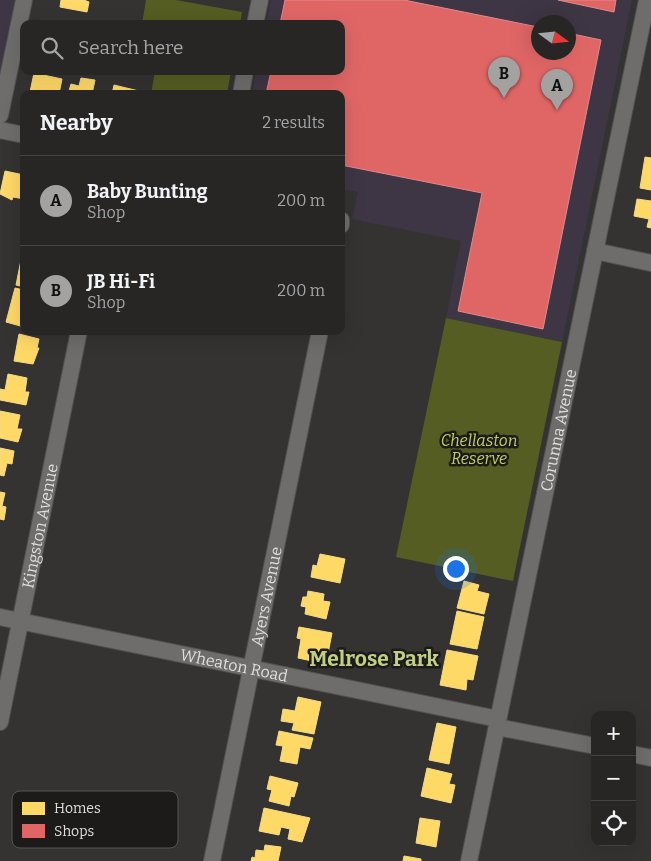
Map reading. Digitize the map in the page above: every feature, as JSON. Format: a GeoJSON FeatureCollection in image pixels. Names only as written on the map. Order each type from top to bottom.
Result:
{"type":"FeatureCollection","features":[{"type":"Feature","properties":{"kind":"street"},"geometry":{"type":"LineString","coordinates":[[0,115],[24,0]]}},
{"type":"Feature","properties":{"kind":"street"},"geometry":{"type":"LineString","coordinates":[[256,20],[260,0]]}},
{"type":"Feature","properties":{"kind":"street","name":"Corunna Avenue"},"geometry":{"type":"LineString","coordinates":[[469,861],[647,0]]}},
{"type":"Feature","properties":{"kind":"street"},"geometry":{"type":"LineString","coordinates":[[242,90],[244,75]]}},
{"type":"Feature","properties":{"kind":"street"},"geometry":{"type":"LineString","coordinates":[[0,130],[20,134]]}},
{"type":"Feature","properties":{"kind":"street"},"geometry":{"type":"LineString","coordinates":[[595,251],[651,263]]}},
{"type":"Feature","properties":{"kind":"street","name":"Kingston Avenue"},"geometry":{"type":"LineString","coordinates":[[0,722],[78,335]]}},
{"type":"Feature","properties":{"kind":"street","name":"Ayers Avenue"},"geometry":{"type":"LineString","coordinates":[[212,861],[319,335]]}},
{"type":"Feature","properties":{"kind":"street","name":"Wheaton Road"},"geometry":{"type":"LineString","coordinates":[[0,617],[251,668],[591,745]]}},
{"type":"Feature","properties":{"kind":"street"},"geometry":{"type":"LineString","coordinates":[[636,755],[651,758]]}},
{"type":"Feature","properties":{"kind":"shaded area"},"geometry":{"type":"Polygon","coordinates":[[[0,0],[15,0],[0,71],[0,0]]]}},
{"type":"Feature","properties":{"kind":"shaded area"},"geometry":{"type":"Polygon","coordinates":[[[271,0],[632,0],[562,342],[446,318],[461,241],[352,219],[358,192],[345,190],[345,90],[253,90],[255,75],[345,75],[345,20],[267,20],[271,0]]]}},
{"type":"Feature","properties":{"kind":"green space"},"geometry":{"type":"Polygon","coordinates":[[[146,0],[176,0],[242,12],[241,20],[143,20],[146,0]]]}},
{"type":"Feature","properties":{"kind":"green space"},"geometry":{"type":"Polygon","coordinates":[[[154,75],[230,75],[228,90],[152,90],[154,75]]]}},
{"type":"Feature","properties":{"kind":"green space","name":"Chellaston Reserve"},"geometry":{"type":"Polygon","coordinates":[[[446,318],[562,342],[513,581],[396,557],[446,318]]]}},
{"type":"Feature","properties":{"kind":"building: Homes"},"geometry":{"type":"Polygon","coordinates":[[[61,0],[84,0],[89,2],[87,12],[60,7],[61,0]]]}},
{"type":"Feature","properties":{"kind":"building: Homes"},"geometry":{"type":"Polygon","coordinates":[[[34,75],[62,79],[60,90],[30,90],[34,75]]]}},
{"type":"Feature","properties":{"kind":"building: Homes"},"geometry":{"type":"Polygon","coordinates":[[[81,78],[95,80],[93,90],[69,90],[71,84],[79,86],[81,78]]]}},
{"type":"Feature","properties":{"kind":"building: Homes"},"geometry":{"type":"Polygon","coordinates":[[[114,85],[135,90],[113,90],[114,85]]]}},
{"type":"Feature","properties":{"kind":"building: Homes"},"geometry":{"type":"Polygon","coordinates":[[[645,157],[651,158],[651,190],[640,188],[645,157]]]}},
{"type":"Feature","properties":{"kind":"building: Homes"},"geometry":{"type":"Polygon","coordinates":[[[5,171],[20,174],[20,198],[13,197],[12,200],[0,194],[5,171]]]}},
{"type":"Feature","properties":{"kind":"building: Homes"},"geometry":{"type":"Polygon","coordinates":[[[637,199],[651,201],[651,228],[647,227],[649,219],[634,216],[637,199]]]}},
{"type":"Feature","properties":{"kind":"building: Homes"},"geometry":{"type":"Polygon","coordinates":[[[20,265],[20,286],[16,285],[20,265]]]}},
{"type":"Feature","properties":{"kind":"building: Homes"},"geometry":{"type":"Polygon","coordinates":[[[15,288],[20,289],[20,326],[6,322],[15,288]]]}},
{"type":"Feature","properties":{"kind":"building: Homes"},"geometry":{"type":"Polygon","coordinates":[[[19,334],[39,339],[37,348],[39,348],[33,364],[14,361],[19,334]]]}},
{"type":"Feature","properties":{"kind":"building: Homes"},"geometry":{"type":"Polygon","coordinates":[[[8,374],[27,378],[25,392],[29,392],[26,405],[0,400],[0,389],[5,390],[8,374]]]}},
{"type":"Feature","properties":{"kind":"building: Homes"},"geometry":{"type":"Polygon","coordinates":[[[0,411],[20,415],[17,429],[22,429],[18,442],[0,438],[0,411]]]}},
{"type":"Feature","properties":{"kind":"building: Homes"},"geometry":{"type":"Polygon","coordinates":[[[0,448],[14,451],[12,464],[7,463],[4,476],[0,475],[0,448]]]}},
{"type":"Feature","properties":{"kind":"building: Homes"},"geometry":{"type":"Polygon","coordinates":[[[0,492],[5,493],[2,506],[6,507],[4,520],[0,519],[0,492]]]}},
{"type":"Feature","properties":{"kind":"building: Homes"},"geometry":{"type":"Polygon","coordinates":[[[320,554],[345,559],[340,583],[311,577],[313,565],[317,566],[320,554]]]}},
{"type":"Feature","properties":{"kind":"building: Homes"},"geometry":{"type":"Polygon","coordinates":[[[464,581],[479,585],[477,591],[489,594],[484,614],[457,608],[464,581]]]}},
{"type":"Feature","properties":{"kind":"building: Homes"},"geometry":{"type":"Polygon","coordinates":[[[308,591],[324,594],[323,601],[330,602],[326,619],[305,614],[306,607],[301,606],[303,597],[307,597],[308,591]]]}},
{"type":"Feature","properties":{"kind":"building: Homes"},"geometry":{"type":"Polygon","coordinates":[[[457,611],[484,617],[477,649],[450,644],[457,611]]]}},
{"type":"Feature","properties":{"kind":"building: Homes"},"geometry":{"type":"Polygon","coordinates":[[[299,627],[332,633],[326,664],[298,658],[301,639],[297,638],[299,627]]]}},
{"type":"Feature","properties":{"kind":"building: Homes"},"geometry":{"type":"Polygon","coordinates":[[[447,650],[478,656],[473,680],[467,679],[466,690],[440,685],[447,650]]]}},
{"type":"Feature","properties":{"kind":"building: Homes"},"geometry":{"type":"Polygon","coordinates":[[[298,697],[321,702],[314,734],[292,730],[294,723],[281,721],[283,709],[295,711],[298,697]]]}},
{"type":"Feature","properties":{"kind":"building: Homes"},"geometry":{"type":"Polygon","coordinates":[[[437,723],[456,727],[449,764],[429,760],[437,723]]]}},
{"type":"Feature","properties":{"kind":"building: Homes"},"geometry":{"type":"Polygon","coordinates":[[[279,731],[313,738],[310,749],[300,747],[297,764],[280,761],[283,746],[276,745],[279,731]]]}},
{"type":"Feature","properties":{"kind":"building: Homes"},"geometry":{"type":"Polygon","coordinates":[[[427,768],[452,774],[449,784],[455,785],[451,803],[421,796],[427,768]]]}},
{"type":"Feature","properties":{"kind":"building: Homes"},"geometry":{"type":"Polygon","coordinates":[[[270,776],[298,783],[294,797],[291,796],[289,806],[269,801],[272,790],[267,789],[270,776]]]}},
{"type":"Feature","properties":{"kind":"building: Homes"},"geometry":{"type":"Polygon","coordinates":[[[264,808],[310,818],[302,842],[288,839],[290,829],[281,827],[279,835],[259,831],[264,808]]]}},
{"type":"Feature","properties":{"kind":"building: Homes"},"geometry":{"type":"Polygon","coordinates":[[[420,818],[440,821],[436,847],[416,843],[420,818]]]}},
{"type":"Feature","properties":{"kind":"building: Homes"},"geometry":{"type":"Polygon","coordinates":[[[265,845],[281,847],[278,861],[251,861],[252,857],[255,858],[256,850],[264,851],[265,845]]]}},
{"type":"Feature","properties":{"kind":"building: Homes"},"geometry":{"type":"Polygon","coordinates":[[[404,856],[421,859],[421,861],[403,861],[404,856]]]}},
{"type":"Feature","properties":{"kind":"building: Shops"},"geometry":{"type":"Polygon","coordinates":[[[285,0],[404,0],[531,26],[531,60],[576,60],[576,35],[601,40],[543,329],[458,311],[482,193],[345,166],[345,90],[267,90],[270,75],[345,75],[345,20],[281,20],[285,0]]]}},
{"type":"Feature","properties":{"kind":"building: Shops"},"geometry":{"type":"Polygon","coordinates":[[[558,0],[616,0],[614,12],[558,0]]]}},
{"type":"Feature","properties":{"kind":"place","name":"JB Hi-Fi"},"geometry":{"type":"Point","coordinates":[504,98]}},
{"type":"Feature","properties":{"kind":"place","name":"Baby Bunting"},"geometry":{"type":"Point","coordinates":[557,110]}},
{"type":"Feature","properties":{"kind":"district","name":"Melrose Park"},"geometry":{"type":"Point","coordinates":[374,659]}}]}
